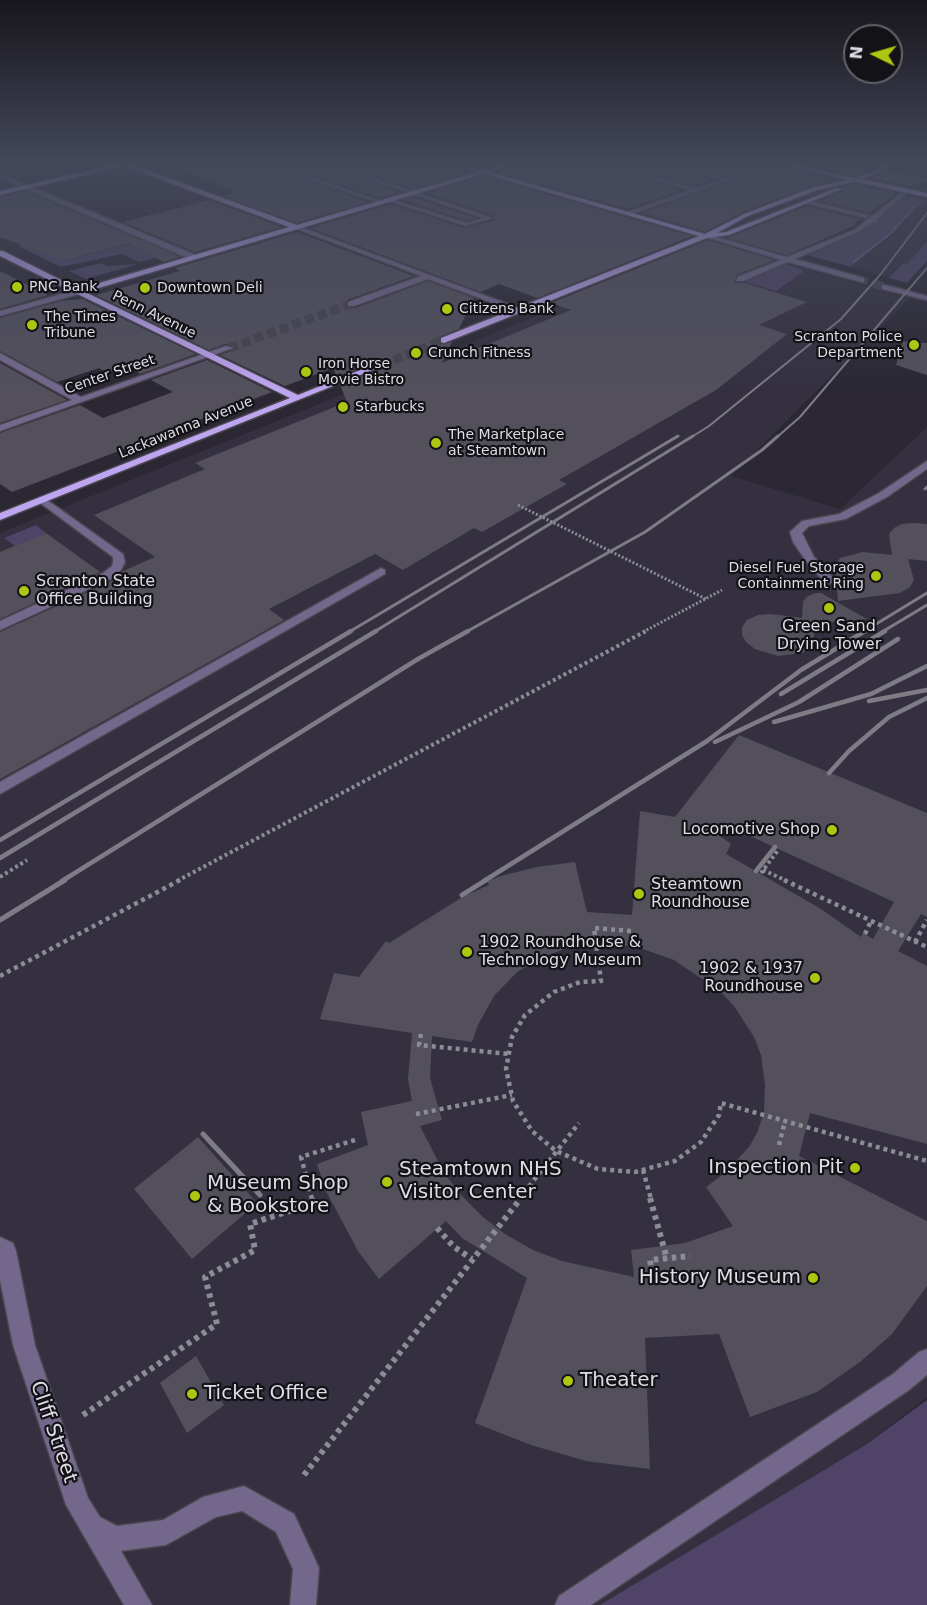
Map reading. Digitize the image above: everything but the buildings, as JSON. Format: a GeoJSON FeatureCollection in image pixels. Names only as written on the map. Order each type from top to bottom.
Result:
{"type":"FeatureCollection","features":[{"type":"Feature","properties":{"kind":"main road"},"geometry":{"type":"LineString","coordinates":[[76,292],[252,240]]}},
{"type":"Feature","properties":{"kind":"main road"},"geometry":{"type":"LineString","coordinates":[[444,340],[696,240]]}},
{"type":"Feature","properties":{"kind":"main road","name":"Penn Avenue"},"geometry":{"type":"LineString","coordinates":[[0,253],[76,292],[298,398]]}},
{"type":"Feature","properties":{"kind":"main road","name":"Lackawanna Avenue"},"geometry":{"type":"LineString","coordinates":[[1,515],[381,365]]}},
{"type":"Feature","properties":{"kind":"street"},"geometry":{"type":"LineString","coordinates":[[152,240],[193,257]]}},
{"type":"Feature","properties":{"kind":"street"},"geometry":{"type":"LineString","coordinates":[[331,240],[520,310]]}},
{"type":"Feature","properties":{"kind":"street"},"geometry":{"type":"LineString","coordinates":[[720,240],[861,280]]}},
{"type":"Feature","properties":{"kind":"street"},"geometry":{"type":"LineString","coordinates":[[740,279],[835,240]]}},
{"type":"Feature","properties":{"kind":"street"},"geometry":{"type":"LineString","coordinates":[[351,304],[428,276]]}},
{"type":"Feature","properties":{"kind":"street"},"geometry":{"type":"LineString","coordinates":[[885,286],[927,298]]}},
{"type":"Feature","properties":{"kind":"street"},"geometry":{"type":"LineString","coordinates":[[0,314],[76,292]]}},
{"type":"Feature","properties":{"kind":"street","name":"Center Street"},"geometry":{"type":"LineString","coordinates":[[0,428],[229,348]]}},
{"type":"Feature","properties":{"kind":"street"},"geometry":{"type":"LineString","coordinates":[[0,356],[80,400]]}},
{"type":"Feature","properties":{"kind":"street"},"geometry":{"type":"LineString","coordinates":[[829,580],[810,559],[799,542],[796,532],[806,523],[842,517],[883,495],[927,464]]}},
{"type":"Feature","properties":{"kind":"street"},"geometry":{"type":"LineString","coordinates":[[0,626],[108,576],[117,568],[119,556],[43,500]]}},
{"type":"Feature","properties":{"kind":"street"},"geometry":{"type":"LineString","coordinates":[[0,789],[381,572]]}},
{"type":"Feature","properties":{"kind":"street","name":"Cliff Street"},"geometry":{"type":"LineString","coordinates":[[0,1248],[5,1251],[24,1345],[78,1505],[139,1605]]}},
{"type":"Feature","properties":{"kind":"street"},"geometry":{"type":"LineString","coordinates":[[568,1605],[901,1382],[927,1360]]}},
{"type":"Feature","properties":{"kind":"street"},"geometry":{"type":"LineString","coordinates":[[91,1526],[116,1539],[166,1532],[212,1506],[244,1498],[285,1523],[306,1568],[303,1605]]}},
{"type":"Feature","properties":{"kind":"path"},"geometry":{"type":"LineString","coordinates":[[518,505],[706,599]]}},
{"type":"Feature","properties":{"kind":"path"},"geometry":{"type":"LineString","coordinates":[[0,976],[723,590]]}},
{"type":"Feature","properties":{"kind":"path"},"geometry":{"type":"LineString","coordinates":[[778,849],[762,871],[927,947]]}},
{"type":"Feature","properties":{"kind":"path"},"geometry":{"type":"LineString","coordinates":[[0,877],[27,860]]}},
{"type":"Feature","properties":{"kind":"path"},"geometry":{"type":"LineString","coordinates":[[915,942],[927,920]]}},
{"type":"Feature","properties":{"kind":"path"},"geometry":{"type":"LineString","coordinates":[[865,934],[871,921]]}},
{"type":"Feature","properties":{"kind":"path"},"geometry":{"type":"LineString","coordinates":[[631,931],[592,928],[601,981],[580,982],[554,992],[525,1014],[512,1037],[506,1069],[513,1101],[532,1131],[556,1151],[598,1169],[635,1172],[675,1161],[701,1142],[719,1115],[721,1103],[927,1161]]}},
{"type":"Feature","properties":{"kind":"path"},"geometry":{"type":"LineString","coordinates":[[421,1034],[419,1045],[508,1054]]}},
{"type":"Feature","properties":{"kind":"path"},"geometry":{"type":"LineString","coordinates":[[416,1114],[512,1095]]}},
{"type":"Feature","properties":{"kind":"path"},"geometry":{"type":"LineString","coordinates":[[779,1145],[785,1121]]}},
{"type":"Feature","properties":{"kind":"path"},"geometry":{"type":"LineString","coordinates":[[304,1475],[579,1123]]}},
{"type":"Feature","properties":{"kind":"path"},"geometry":{"type":"LineString","coordinates":[[83,1415],[217,1324],[205,1277],[255,1250],[250,1224],[313,1203],[301,1157],[356,1140]]}},
{"type":"Feature","properties":{"kind":"path"},"geometry":{"type":"LineString","coordinates":[[643,1170],[667,1259]]}},
{"type":"Feature","properties":{"kind":"path"},"geometry":{"type":"LineString","coordinates":[[437,1228],[454,1247],[472,1259]]}},
{"type":"Feature","properties":{"kind":"path"},"geometry":{"type":"LineString","coordinates":[[652,1274],[650,1260],[690,1256]]}},
{"type":"Feature","properties":{"kind":"shaded area"},"geometry":{"type":"Polygon","coordinates":[[[142,240],[176,253],[139,262],[122,254],[61,267],[18,246],[32,243],[65,261],[142,240]]]}},
{"type":"Feature","properties":{"kind":"shaded area"},"geometry":{"type":"Polygon","coordinates":[[[837,240],[884,240],[851,267],[807,255],[837,240]]]}},
{"type":"Feature","properties":{"kind":"shaded area"},"geometry":{"type":"Polygon","coordinates":[[[886,240],[927,240],[907,264],[903,264],[889,278],[852,267],[886,240]]]}},
{"type":"Feature","properties":{"kind":"shaded area"},"geometry":{"type":"Polygon","coordinates":[[[927,241],[927,261],[907,283],[889,278],[903,263],[907,264],[927,241]]]}},
{"type":"Feature","properties":{"kind":"shaded area"},"geometry":{"type":"Polygon","coordinates":[[[717,243],[909,299],[731,476],[840,509],[927,427],[927,1397],[864,1446],[749,1605],[0,1605],[0,533],[717,243]]]}},
{"type":"Feature","properties":{"kind":"shaded area"},"geometry":{"type":"Polygon","coordinates":[[[101,263],[107,266],[138,264],[86,279],[69,271],[101,263]]]}},
{"type":"Feature","properties":{"kind":"shaded area"},"geometry":{"type":"Polygon","coordinates":[[[783,263],[803,272],[776,291],[743,281],[783,263]]]}},
{"type":"Feature","properties":{"kind":"shaded area"},"geometry":{"type":"Polygon","coordinates":[[[36,525],[46,533],[15,546],[4,538],[36,525]]]}},
{"type":"Feature","properties":{"kind":"shaded area"},"geometry":{"type":"Polygon","coordinates":[[[927,1400],[927,1605],[600,1605],[864,1446],[927,1400]]]}},
{"type":"Feature","properties":{"kind":"tunnel"},"geometry":{"type":"LineString","coordinates":[[861,280],[879,285]]}},
{"type":"Feature","properties":{"kind":"tunnel"},"geometry":{"type":"LineString","coordinates":[[874,284],[885,287]]}},
{"type":"Feature","properties":{"kind":"tunnel"},"geometry":{"type":"LineString","coordinates":[[229,348],[351,304]]}},
{"type":"Feature","properties":{"kind":"tunnel"},"geometry":{"type":"LineString","coordinates":[[381,365],[444,340]]}},
{"type":"Feature","properties":{"kind":"railway"},"geometry":{"type":"LineString","coordinates":[[690,438],[709,426],[841,319],[880,275],[907,240]]}},
{"type":"Feature","properties":{"kind":"railway"},"geometry":{"type":"LineString","coordinates":[[776,438],[800,417],[927,268]]}},
{"type":"Feature","properties":{"kind":"railway"},"geometry":{"type":"LineString","coordinates":[[349,632],[678,436],[675,438]]}},
{"type":"Feature","properties":{"kind":"railway"},"geometry":{"type":"LineString","coordinates":[[374,632],[693,436]]}},
{"type":"Feature","properties":{"kind":"railway"},"geometry":{"type":"LineString","coordinates":[[466,632],[645,532],[762,450],[778,436]]}},
{"type":"Feature","properties":{"kind":"railway"},"geometry":{"type":"LineString","coordinates":[[863,632],[927,593]]}},
{"type":"Feature","properties":{"kind":"railway"},"geometry":{"type":"LineString","coordinates":[[882,632],[927,605]]}},
{"type":"Feature","properties":{"kind":"railway"},"geometry":{"type":"LineString","coordinates":[[0,840],[351,631]]}},
{"type":"Feature","properties":{"kind":"railway"},"geometry":{"type":"LineString","coordinates":[[0,858],[376,631]]}},
{"type":"Feature","properties":{"kind":"railway"},"geometry":{"type":"LineString","coordinates":[[62,881],[418,659],[468,631]]}},
{"type":"Feature","properties":{"kind":"railway"},"geometry":{"type":"LineString","coordinates":[[484,881],[707,741],[801,670],[865,631]]}},
{"type":"Feature","properties":{"kind":"railway"},"geometry":{"type":"LineString","coordinates":[[781,694],[885,631]]}},
{"type":"Feature","properties":{"kind":"railway"},"geometry":{"type":"LineString","coordinates":[[715,742],[799,702],[898,639]]}},
{"type":"Feature","properties":{"kind":"railway"},"geometry":{"type":"LineString","coordinates":[[774,722],[871,694],[927,666]]}},
{"type":"Feature","properties":{"kind":"railway"},"geometry":{"type":"LineString","coordinates":[[869,701],[927,690]]}},
{"type":"Feature","properties":{"kind":"railway"},"geometry":{"type":"LineString","coordinates":[[829,773],[849,751],[889,717],[927,698]]}},
{"type":"Feature","properties":{"kind":"railway"},"geometry":{"type":"LineString","coordinates":[[756,871],[775,847]]}},
{"type":"Feature","properties":{"kind":"railway"},"geometry":{"type":"LineString","coordinates":[[0,920],[65,880]]}},
{"type":"Feature","properties":{"kind":"railway"},"geometry":{"type":"LineString","coordinates":[[462,895],[486,880]]}},
{"type":"Feature","properties":{"kind":"railway"},"geometry":{"type":"LineString","coordinates":[[203,1134],[260,1195]]}},
{"type":"Feature","properties":{"kind":"place","name":"PNC Bank"},"geometry":{"type":"Point","coordinates":[17,287]}},
{"type":"Feature","properties":{"kind":"place","name":"Downtown Deli"},"geometry":{"type":"Point","coordinates":[145,288]}},
{"type":"Feature","properties":{"kind":"place","name":"Citizens Bank"},"geometry":{"type":"Point","coordinates":[447,309]}},
{"type":"Feature","properties":{"kind":"place","name":"The Times Tribune"},"geometry":{"type":"Point","coordinates":[32,325]}},
{"type":"Feature","properties":{"kind":"place","name":"Scranton Police Department"},"geometry":{"type":"Point","coordinates":[914,345]}},
{"type":"Feature","properties":{"kind":"place","name":"Crunch Fitness"},"geometry":{"type":"Point","coordinates":[416,353]}},
{"type":"Feature","properties":{"kind":"place","name":"Iron Horse Movie Bistro"},"geometry":{"type":"Point","coordinates":[306,372]}},
{"type":"Feature","properties":{"kind":"place","name":"Starbucks"},"geometry":{"type":"Point","coordinates":[343,407]}},
{"type":"Feature","properties":{"kind":"place","name":"The Marketplace at Steamtown"},"geometry":{"type":"Point","coordinates":[436,443]}},
{"type":"Feature","properties":{"kind":"place","name":"Diesel Fuel Storage Containment Ring"},"geometry":{"type":"Point","coordinates":[876,576]}},
{"type":"Feature","properties":{"kind":"place","name":"Scranton State Office Building"},"geometry":{"type":"Point","coordinates":[24,591]}},
{"type":"Feature","properties":{"kind":"place","name":"Green Sand Drying Tower"},"geometry":{"type":"Point","coordinates":[829,608]}},
{"type":"Feature","properties":{"kind":"place","name":"Locomotive Shop"},"geometry":{"type":"Point","coordinates":[832,830]}},
{"type":"Feature","properties":{"kind":"place","name":"Steamtown Roundhouse"},"geometry":{"type":"Point","coordinates":[639,894]}},
{"type":"Feature","properties":{"kind":"place","name":"1902 Roundhouse & Technology Museum"},"geometry":{"type":"Point","coordinates":[467,952]}},
{"type":"Feature","properties":{"kind":"place","name":"1902 & 1937 Roundhouse"},"geometry":{"type":"Point","coordinates":[815,978]}},
{"type":"Feature","properties":{"kind":"place","name":"Inspection Pit"},"geometry":{"type":"Point","coordinates":[855,1168]}},
{"type":"Feature","properties":{"kind":"place","name":"Steamtown NHS Visitor Center"},"geometry":{"type":"Point","coordinates":[387,1182]}},
{"type":"Feature","properties":{"kind":"place","name":"Museum Shop & Bookstore"},"geometry":{"type":"Point","coordinates":[195,1196]}},
{"type":"Feature","properties":{"kind":"place","name":"History Museum"},"geometry":{"type":"Point","coordinates":[813,1278]}},
{"type":"Feature","properties":{"kind":"place","name":"Theater"},"geometry":{"type":"Point","coordinates":[568,1381]}},
{"type":"Feature","properties":{"kind":"place","name":"Ticket Office"},"geometry":{"type":"Point","coordinates":[192,1394]}}]}
